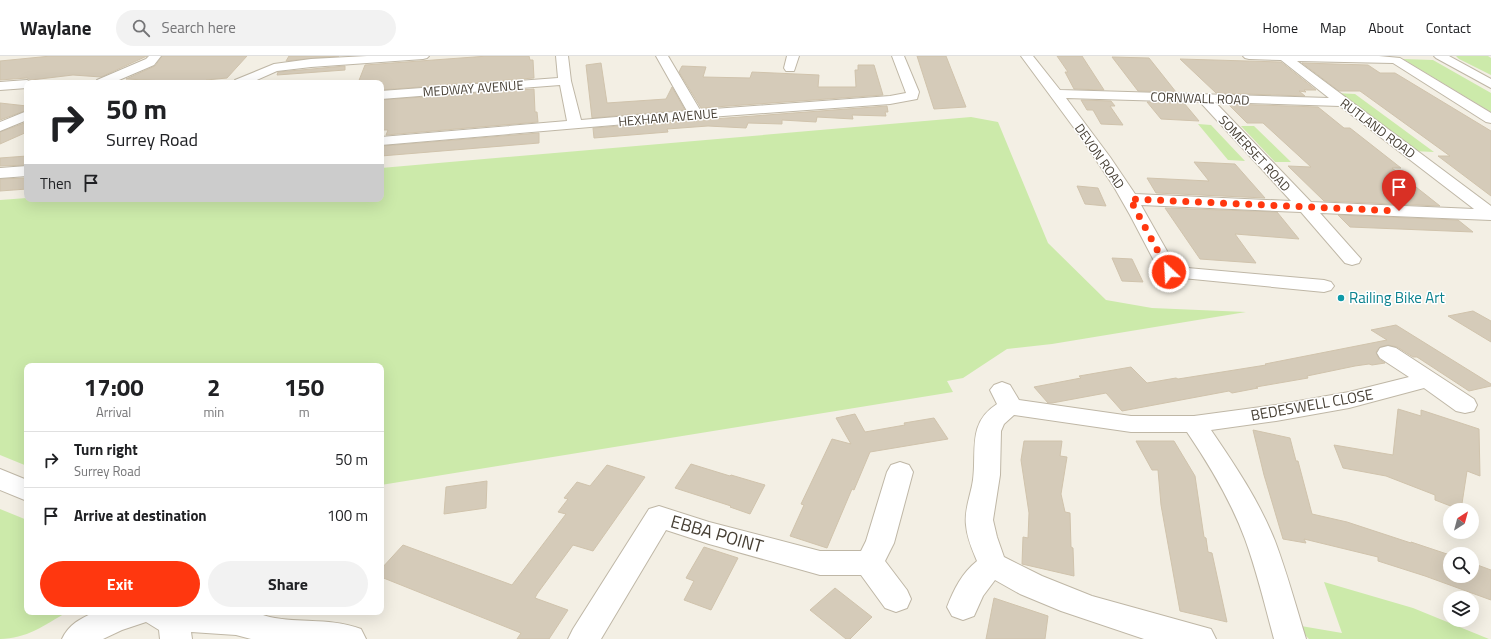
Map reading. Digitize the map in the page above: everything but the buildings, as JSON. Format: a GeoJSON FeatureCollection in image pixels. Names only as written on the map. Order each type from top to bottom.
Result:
{"type":"FeatureCollection","features":[{"type":"Feature","properties":{"kind":"street"},"geometry":{"type":"LineString","coordinates":[[108,80],[150,62],[156,56]]}},
{"type":"Feature","properties":{"kind":"street"},"geometry":{"type":"LineString","coordinates":[[246,80],[274,68],[311,63],[423,56]]}},
{"type":"Feature","properties":{"kind":"street"},"geometry":{"type":"LineString","coordinates":[[562,56],[565,81],[575,125]]}},
{"type":"Feature","properties":{"kind":"street"},"geometry":{"type":"LineString","coordinates":[[662,56],[696,114]]}},
{"type":"Feature","properties":{"kind":"street"},"geometry":{"type":"LineString","coordinates":[[790,68],[792,56]]}},
{"type":"Feature","properties":{"kind":"street","name":"HEXHAM AVENUE"},"geometry":{"type":"LineString","coordinates":[[384,141],[696,114],[890,100],[912,96],[913,92],[898,56]]}},
{"type":"Feature","properties":{"kind":"street","name":"DEVON ROAD"},"geometry":{"type":"LineString","coordinates":[[1027,56],[1057,94],[1130,199],[1169,272],[1324,286]]}},
{"type":"Feature","properties":{"kind":"street"},"geometry":{"type":"LineString","coordinates":[[1249,56],[1331,57],[1396,60],[1491,118]]}},
{"type":"Feature","properties":{"kind":"street"},"geometry":{"type":"LineString","coordinates":[[1440,56],[1491,84]]}},
{"type":"Feature","properties":{"kind":"street","name":"RUTLAND ROAD"},"geometry":{"type":"LineString","coordinates":[[1284,57],[1491,214]]}},
{"type":"Feature","properties":{"kind":"street","name":"MEDWAY AVENUE"},"geometry":{"type":"LineString","coordinates":[[384,95],[565,81]]}},
{"type":"Feature","properties":{"kind":"street"},"geometry":{"type":"LineString","coordinates":[[0,86],[24,84]]}},
{"type":"Feature","properties":{"kind":"street","name":"CORNWALL ROAD"},"geometry":{"type":"LineString","coordinates":[[1057,94],[1342,102]]}},
{"type":"Feature","properties":{"kind":"street","name":"SOMERSET ROAD"},"geometry":{"type":"LineString","coordinates":[[1204,98],[1307,208],[1352,260]]}},
{"type":"Feature","properties":{"kind":"street"},"geometry":{"type":"LineString","coordinates":[[0,127],[24,116]]}},
{"type":"Feature","properties":{"kind":"street"},"geometry":{"type":"LineString","coordinates":[[0,173],[24,171]]}},
{"type":"Feature","properties":{"kind":"street"},"geometry":{"type":"LineString","coordinates":[[1130,199],[1307,208],[1491,214]]}},
{"type":"Feature","properties":{"kind":"street"},"geometry":{"type":"LineString","coordinates":[[1388,354],[1465,405]]}},
{"type":"Feature","properties":{"kind":"street","name":"BEDESWELL CLOSE"},"geometry":{"type":"LineString","coordinates":[[993,565],[983,540],[979,511],[987,477],[988,432],[1006,398],[1131,424],[1194,424],[1276,413],[1350,400],[1428,380]]}},
{"type":"Feature","properties":{"kind":"street"},"geometry":{"type":"LineString","coordinates":[[1194,424],[1233,484],[1254,527],[1267,560],[1290,639]]}},
{"type":"Feature","properties":{"kind":"street"},"geometry":{"type":"LineString","coordinates":[[896,599],[869,563],[880,543],[900,472]]}},
{"type":"Feature","properties":{"kind":"street"},"geometry":{"type":"LineString","coordinates":[[0,479],[24,490]]}},
{"type":"Feature","properties":{"kind":"street","name":"EBBA POINT"},"geometry":{"type":"LineString","coordinates":[[584,639],[659,517],[709,533],[820,563],[869,563]]}},
{"type":"Feature","properties":{"kind":"street"},"geometry":{"type":"LineString","coordinates":[[964,607],[967,594],[974,581],[993,565],[1032,585],[1105,614],[1152,628],[1200,639]]}},
{"type":"Feature","properties":{"kind":"street"},"geometry":{"type":"LineString","coordinates":[[68,639],[88,632],[118,617],[126,615]]}},
{"type":"Feature","properties":{"kind":"street"},"geometry":{"type":"LineString","coordinates":[[166,623],[236,621],[265,635],[330,635],[350,639]]}},
{"type":"Feature","properties":{"kind":"green space"},"geometry":{"type":"Polygon","coordinates":[[[1456,56],[1488,56],[1491,58],[1491,75],[1459,59],[1456,56]]]}},
{"type":"Feature","properties":{"kind":"green space"},"geometry":{"type":"Polygon","coordinates":[[[1403,59],[1433,60],[1491,93],[1491,112],[1403,59]]]}},
{"type":"Feature","properties":{"kind":"green space"},"geometry":{"type":"Polygon","coordinates":[[[1336,93],[1355,94],[1434,152],[1413,151],[1336,93]]]}},
{"type":"Feature","properties":{"kind":"green space"},"geometry":{"type":"Polygon","coordinates":[[[971,117],[998,122],[1048,243],[1106,300],[1152,308],[1246,312],[1052,344],[1007,349],[963,378],[947,381],[953,392],[384,485],[384,363],[24,363],[24,465],[0,455],[0,200],[24,198],[24,202],[384,202],[384,168],[971,117]]]}},
{"type":"Feature","properties":{"kind":"green space"},"geometry":{"type":"Polygon","coordinates":[[[1198,124],[1211,125],[1245,161],[1228,160],[1198,124]]]}},
{"type":"Feature","properties":{"kind":"green space"},"geometry":{"type":"Polygon","coordinates":[[[1241,126],[1254,126],[1291,162],[1275,162],[1241,126]]]}},
{"type":"Feature","properties":{"kind":"green space"},"geometry":{"type":"Polygon","coordinates":[[[0,509],[24,519],[24,615],[62,615],[27,634],[18,637],[0,639],[0,509]]]}},
{"type":"Feature","properties":{"kind":"green space"},"geometry":{"type":"Polygon","coordinates":[[[1324,582],[1413,608],[1443,620],[1443,627],[1460,627],[1489,639],[1309,639],[1304,634],[1301,626],[1342,633],[1324,582]]]}},
{"type":"Feature","properties":{"kind":"place","name":"Railing Bike Art"},"geometry":{"type":"Point","coordinates":[1341,298]}},
{"type":"Feature","properties":{"kind":"route"},"geometry":{"type":"LineString","coordinates":[[1169,272],[1130,199],[1399,211]]}}]}
